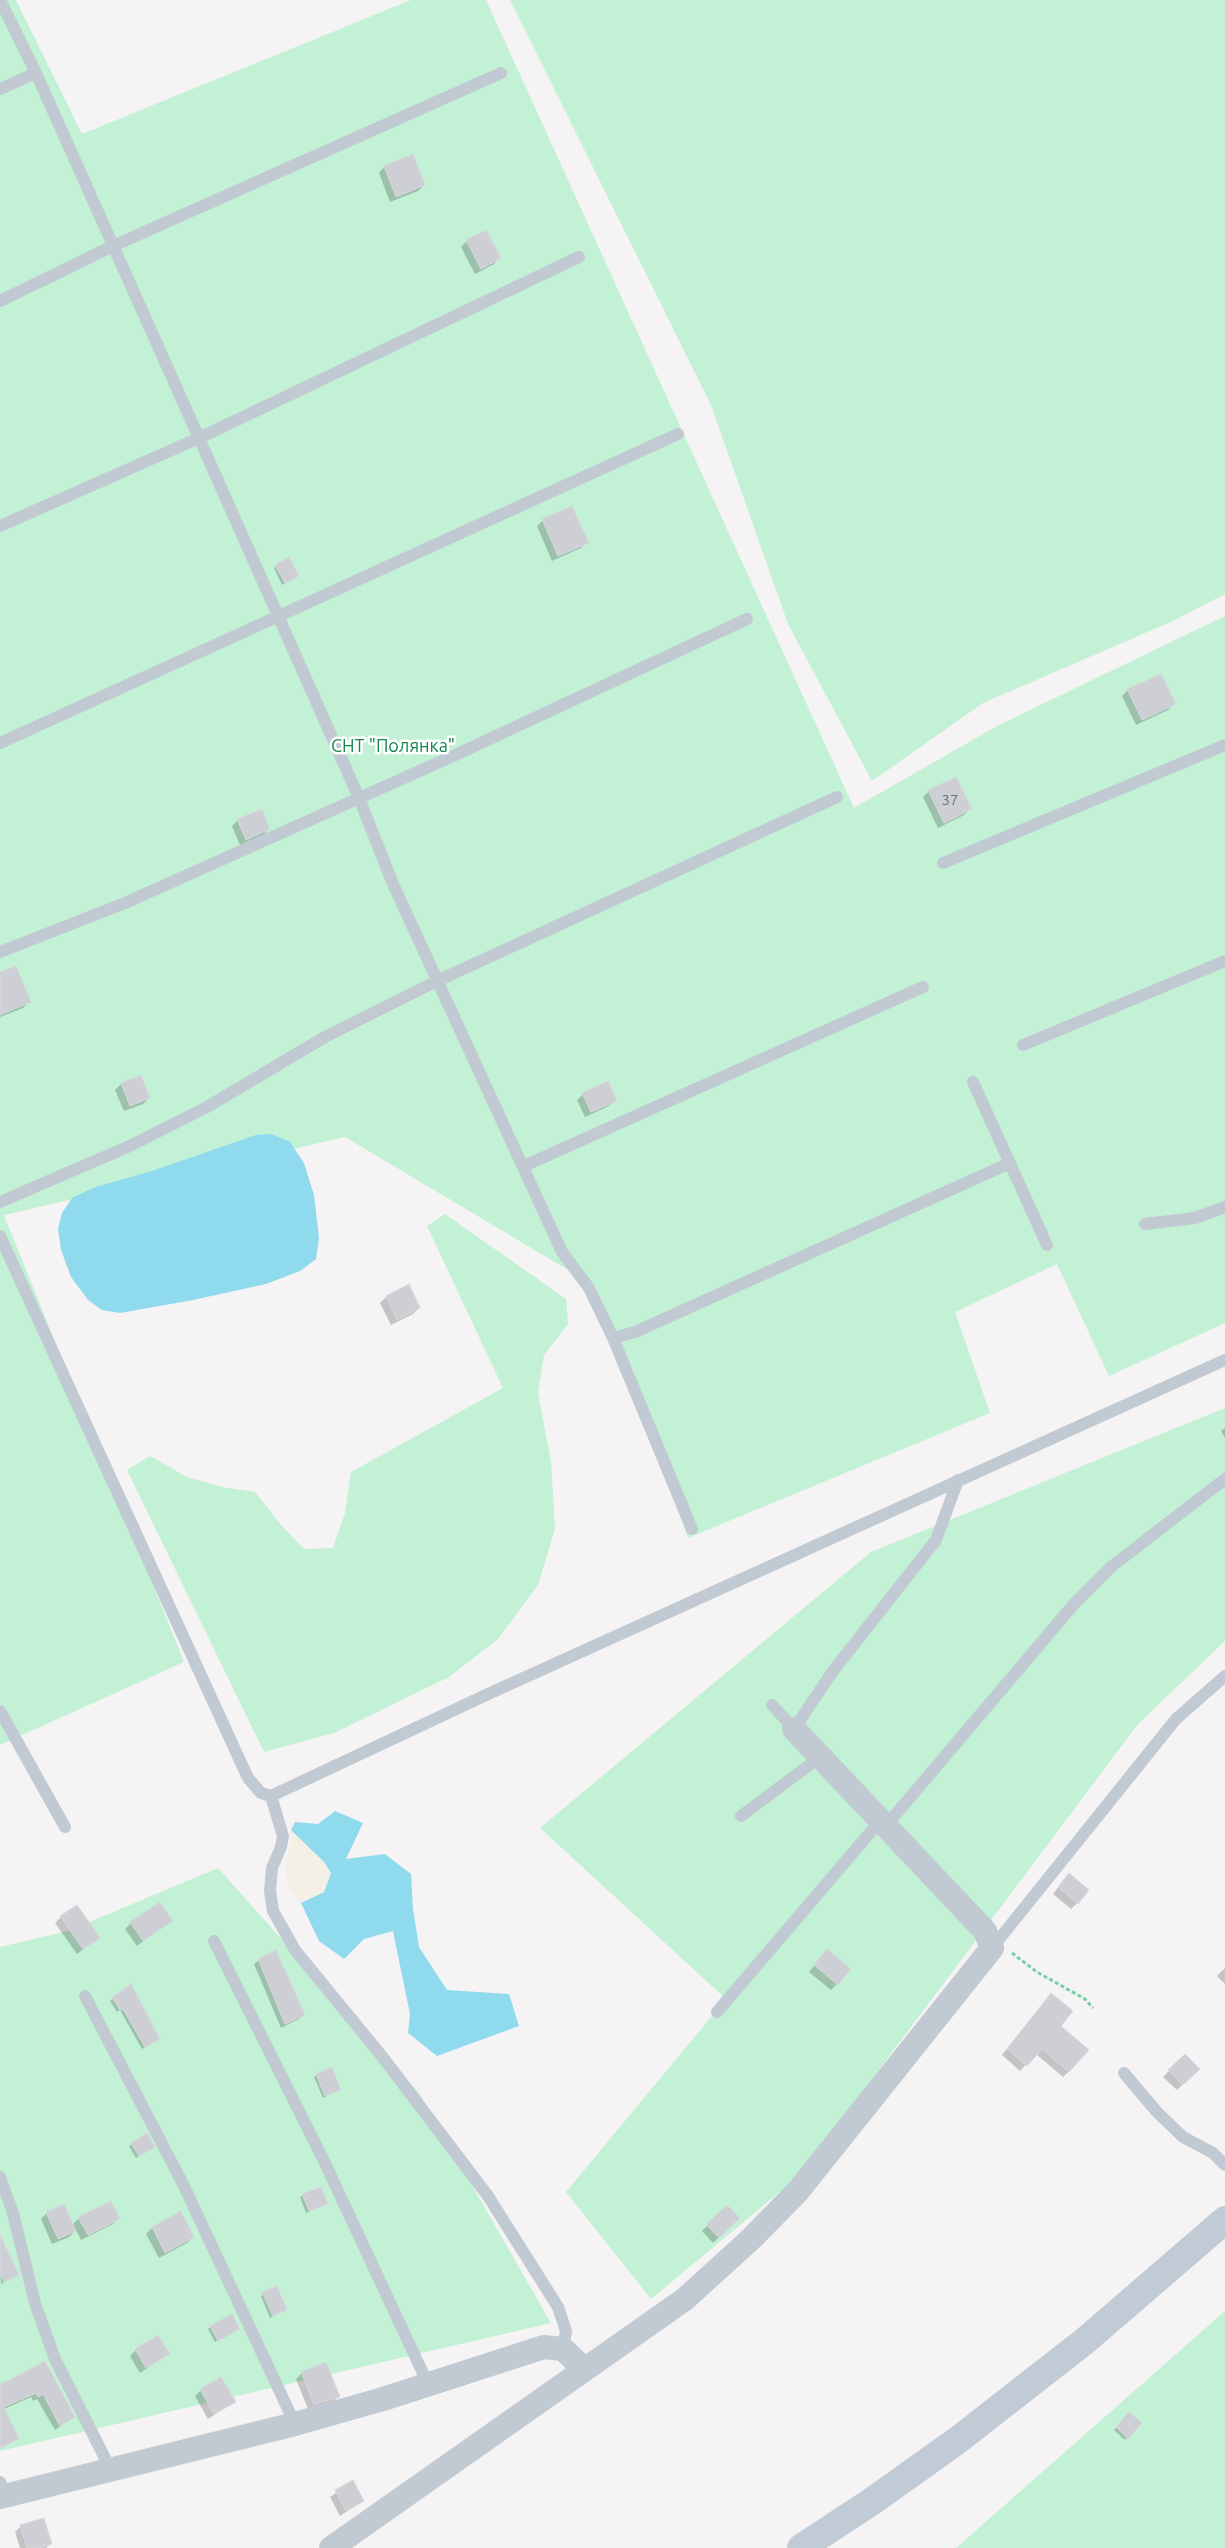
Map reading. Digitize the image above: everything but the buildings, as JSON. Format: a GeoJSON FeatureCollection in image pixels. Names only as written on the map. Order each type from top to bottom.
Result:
{"type":"FeatureCollection","features":[{"type":"Feature","properties":{"kind":"street"},"geometry":{"type":"LineString","coordinates":[[331,2548],[685,2299],[752,2238],[798,2191],[994,1946],[985,1931],[794,1729]]}},
{"type":"Feature","properties":{"kind":"street"},"geometry":{"type":"LineString","coordinates":[[801,2548],[871,2502],[958,2440],[1086,2340],[1225,2220]]}},
{"type":"Feature","properties":{"kind":"street"},"geometry":{"type":"LineString","coordinates":[[2,2492],[111,2470],[295,2424],[544,2347],[563,2349],[584,2369]]}},
{"type":"Feature","properties":{"kind":"lane"},"geometry":{"type":"LineString","coordinates":[[0,0],[36,73],[199,438],[359,798],[393,884],[432,964],[437,981],[524,1166],[562,1252],[589,1288],[613,1338],[692,1530]]}},
{"type":"Feature","properties":{"kind":"lane"},"geometry":{"type":"LineString","coordinates":[[0,301],[113,246],[501,72]]}},
{"type":"Feature","properties":{"kind":"lane"},"geometry":{"type":"LineString","coordinates":[[0,89],[36,73]]}},
{"type":"Feature","properties":{"kind":"lane"},"geometry":{"type":"LineString","coordinates":[[0,526],[199,438],[579,257]]}},
{"type":"Feature","properties":{"kind":"lane"},"geometry":{"type":"LineString","coordinates":[[0,743],[678,434]]}},
{"type":"Feature","properties":{"kind":"lane"},"geometry":{"type":"LineString","coordinates":[[0,952],[125,903],[359,798],[747,619]]}},
{"type":"Feature","properties":{"kind":"lane"},"geometry":{"type":"LineString","coordinates":[[943,863],[1225,745]]}},
{"type":"Feature","properties":{"kind":"lane"},"geometry":{"type":"LineString","coordinates":[[0,1202],[132,1144],[208,1107],[325,1037],[437,981],[838,797]]}},
{"type":"Feature","properties":{"kind":"lane"},"geometry":{"type":"LineString","coordinates":[[1022,1045],[1225,961]]}},
{"type":"Feature","properties":{"kind":"lane"},"geometry":{"type":"LineString","coordinates":[[524,1166],[923,988]]}},
{"type":"Feature","properties":{"kind":"lane"},"geometry":{"type":"LineString","coordinates":[[973,1082],[1047,1245]]}},
{"type":"Feature","properties":{"kind":"lane"},"geometry":{"type":"LineString","coordinates":[[613,1338],[635,1332],[1010,1163]]}},
{"type":"Feature","properties":{"kind":"lane"},"geometry":{"type":"LineString","coordinates":[[1145,1224],[1194,1218],[1225,1207]]}},
{"type":"Feature","properties":{"kind":"lane"},"geometry":{"type":"LineString","coordinates":[[0,1236],[248,1778],[261,1793],[271,1796],[486,1695],[1225,1360]]}},
{"type":"Feature","properties":{"kind":"lane"},"geometry":{"type":"LineString","coordinates":[[772,1705],[794,1729],[833,1671],[936,1540],[958,1480]]}},
{"type":"Feature","properties":{"kind":"lane"},"geometry":{"type":"LineString","coordinates":[[717,2012],[1074,1604],[1111,1568],[1225,1480]]}},
{"type":"Feature","properties":{"kind":"lane"},"geometry":{"type":"LineString","coordinates":[[994,1946],[1176,1719],[1225,1676]]}},
{"type":"Feature","properties":{"kind":"lane"},"geometry":{"type":"LineString","coordinates":[[0,1711],[65,1827]]}},
{"type":"Feature","properties":{"kind":"lane"},"geometry":{"type":"LineString","coordinates":[[741,1816],[820,1757]]}},
{"type":"Feature","properties":{"kind":"lane"},"geometry":{"type":"LineString","coordinates":[[271,1796],[283,1836],[272,1875],[270,1891],[273,1911],[295,1950],[381,2055],[488,2196],[558,2307],[566,2331],[563,2349]]}},
{"type":"Feature","properties":{"kind":"lane"},"geometry":{"type":"LineString","coordinates":[[214,1941],[324,2161],[428,2384]]}},
{"type":"Feature","properties":{"kind":"lane"},"geometry":{"type":"LineString","coordinates":[[85,1996],[183,2184],[295,2424]]}},
{"type":"Feature","properties":{"kind":"lane"},"geometry":{"type":"LineString","coordinates":[[1124,2074],[1157,2112],[1183,2137],[1213,2153],[1225,2165]]}},
{"type":"Feature","properties":{"kind":"lane"},"geometry":{"type":"LineString","coordinates":[[0,2177],[13,2214],[35,2303],[55,2359],[111,2470]]}},
{"type":"Feature","properties":{"kind":"path"},"geometry":{"type":"LineString","coordinates":[[994,1946],[1085,1999],[1093,2008]]}},
{"type":"Feature","properties":{"kind":"green space","name":"СНТ \"Полянка\""},"geometry":{"type":"Polygon","coordinates":[[[0,0],[16,0],[82,134],[411,0],[486,0],[854,808],[999,725],[1225,616],[1225,1323],[1109,1376],[1057,1264],[955,1312],[990,1413],[688,1538],[595,1286],[345,1137],[4,1215],[184,1662],[0,1745],[0,0]]]}},
{"type":"Feature","properties":{"kind":"green space"},"geometry":{"type":"Polygon","coordinates":[[[510,0],[1225,0],[1225,594],[1173,621],[983,703],[872,781],[788,624],[711,405],[510,0]]]}},
{"type":"Feature","properties":{"kind":"green space"},"geometry":{"type":"Polygon","coordinates":[[[445,1214],[566,1299],[568,1324],[544,1355],[538,1393],[551,1461],[555,1529],[538,1585],[498,1639],[449,1677],[334,1733],[264,1752],[127,1470],[150,1456],[187,1477],[222,1487],[255,1492],[281,1525],[304,1549],[333,1548],[345,1513],[351,1472],[503,1388],[427,1226],[445,1214]]]}},
{"type":"Feature","properties":{"kind":"green space"},"geometry":{"type":"Polygon","coordinates":[[[1225,1408],[1225,1641],[1138,1724],[800,2175],[651,2299],[566,2192],[726,1999],[540,1828],[871,1552],[1225,1408]]]}},
{"type":"Feature","properties":{"kind":"green space"},"geometry":{"type":"Polygon","coordinates":[[[218,1868],[419,2093],[551,2323],[0,2451],[0,1947],[68,1931],[218,1868]]]}},
{"type":"Feature","properties":{"kind":"green space"},"geometry":{"type":"Polygon","coordinates":[[[1225,2311],[1225,2548],[956,2548],[1225,2311]]]}},
{"type":"Feature","properties":{"kind":"sand"},"geometry":{"type":"Polygon","coordinates":[[[291,1830],[324,1862],[331,1873],[324,1892],[301,1903],[288,1886],[285,1863],[291,1845],[291,1830]]]}},
{"type":"Feature","properties":{"kind":"water"},"geometry":{"type":"Polygon","coordinates":[[[272,1134],[290,1142],[304,1163],[314,1195],[319,1238],[316,1259],[300,1271],[266,1284],[193,1300],[120,1313],[102,1310],[88,1300],[71,1277],[61,1250],[58,1229],[62,1213],[72,1198],[95,1187],[149,1172],[256,1135],[272,1134]]]}},
{"type":"Feature","properties":{"kind":"water"},"geometry":{"type":"Polygon","coordinates":[[[335,1811],[363,1823],[346,1859],[385,1854],[411,1874],[413,1909],[419,1947],[447,1990],[509,1994],[519,2026],[437,2056],[408,2033],[410,2014],[393,1931],[364,1939],[344,1959],[319,1941],[301,1903],[324,1892],[331,1873],[324,1862],[291,1830],[295,1822],[318,1824],[335,1811]]]}}]}
